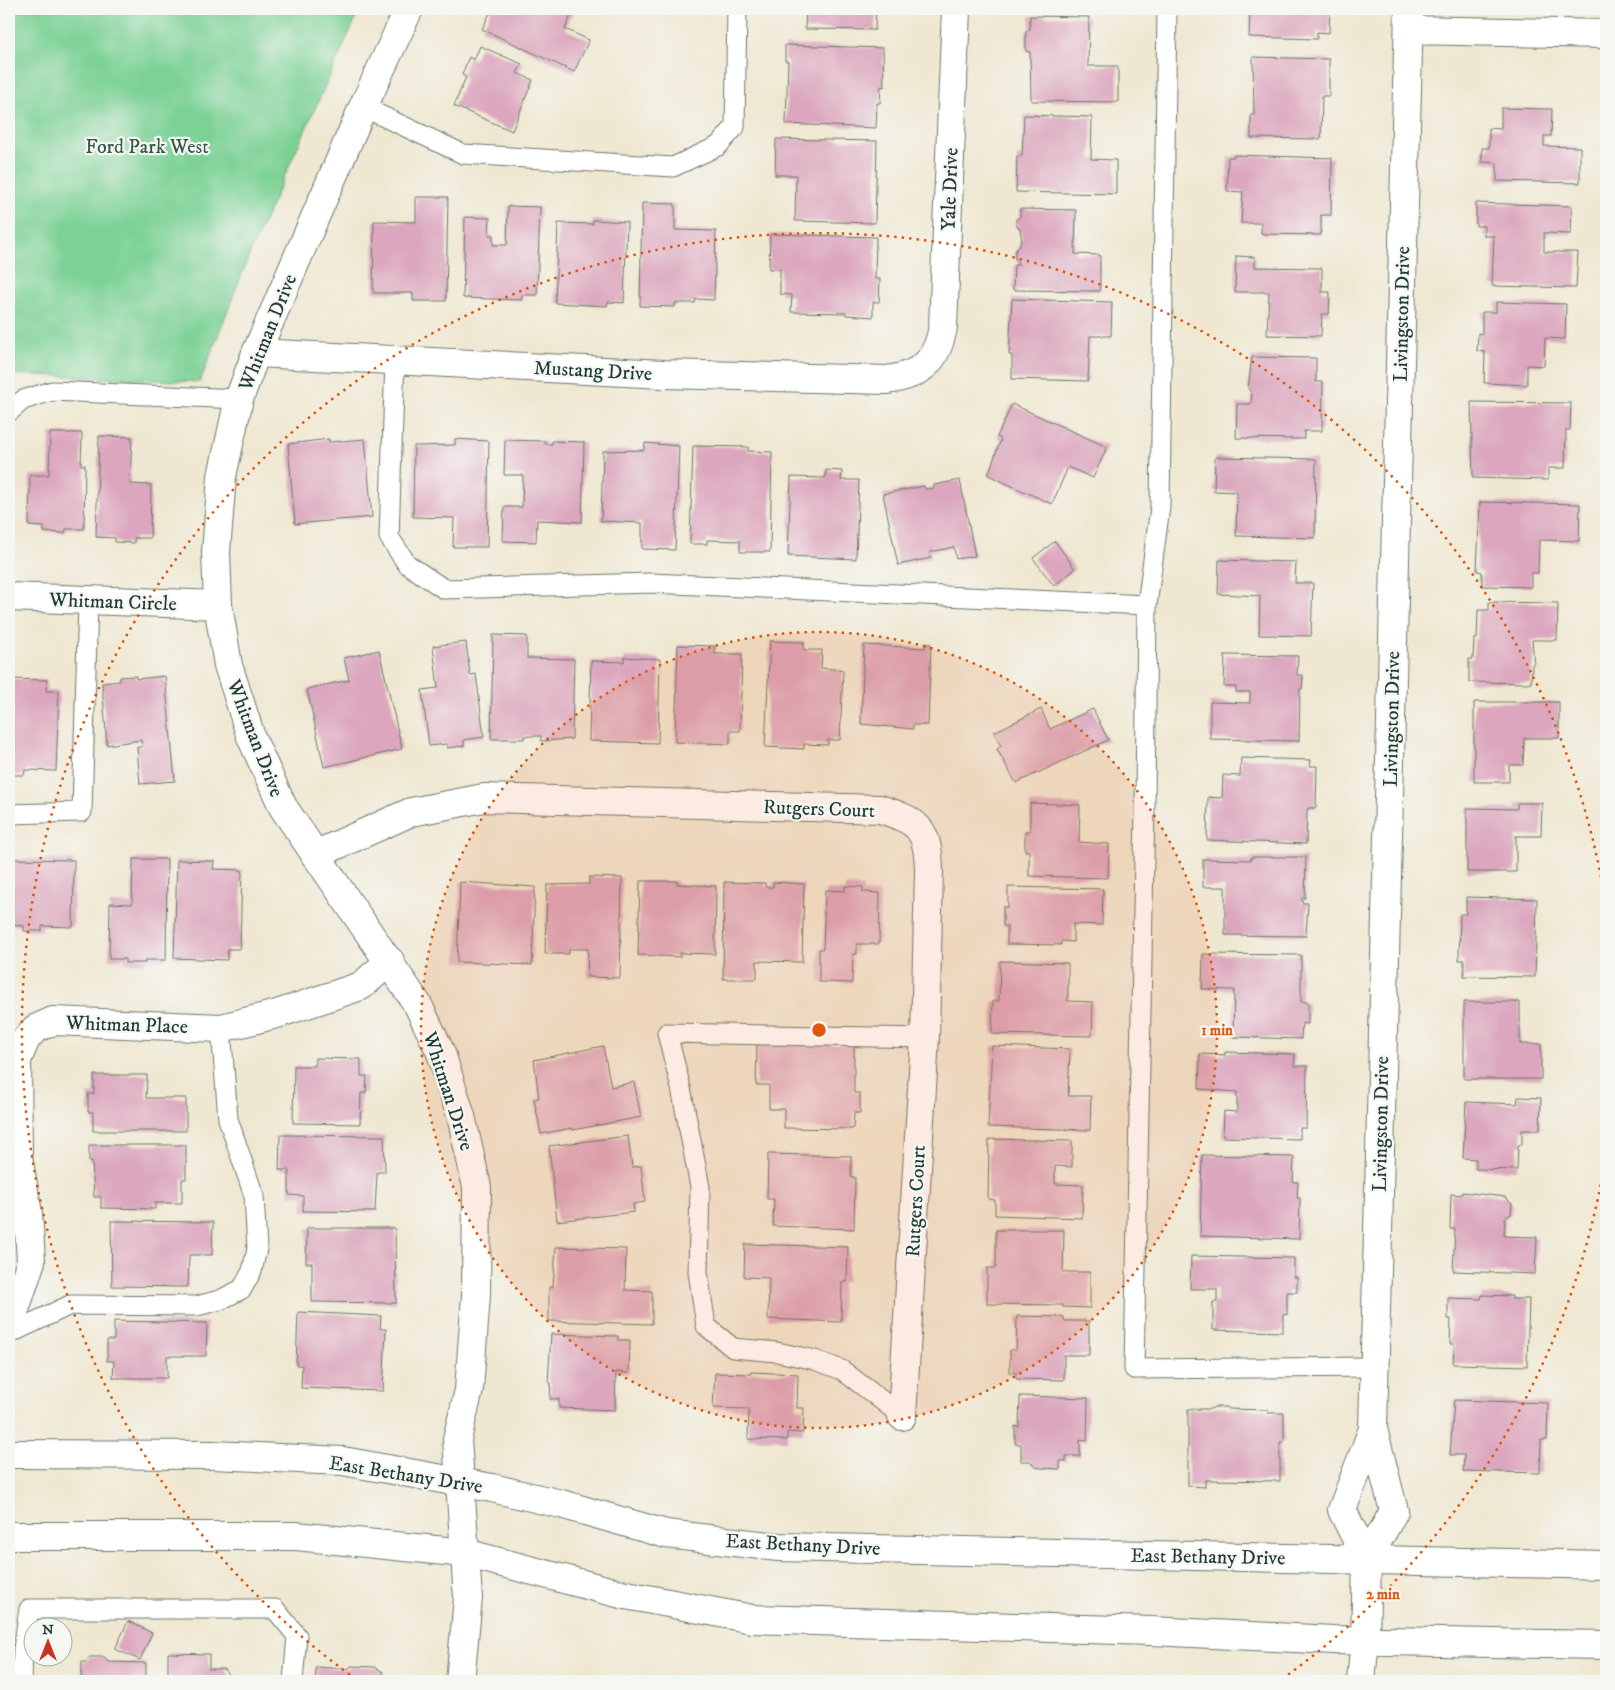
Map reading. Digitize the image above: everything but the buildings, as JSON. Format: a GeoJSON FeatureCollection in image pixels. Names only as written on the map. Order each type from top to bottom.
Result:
{"type":"FeatureCollection","features":[{"type":"Feature","properties":{"kind":"street","name":"Whitman Drive"},"geometry":{"type":"LineString","coordinates":[[409,9],[363,107],[256,353],[239,399],[222,476],[216,552],[218,606],[228,665],[251,737],[283,807],[390,961],[418,1005],[441,1053],[461,1116],[477,1187],[476,1296],[468,1390],[457,1439],[468,1598],[460,1681]]}},
{"type":"Feature","properties":{"kind":"street","name":"Yale Drive"},"geometry":{"type":"LineString","coordinates":[[925,365],[932,358],[940,344],[943,326],[956,9]]}},
{"type":"Feature","properties":{"kind":"street"},"geometry":{"type":"LineString","coordinates":[[1409,19],[1606,34]]}},
{"type":"Feature","properties":{"kind":"street","name":"Livingston Drive"},"geometry":{"type":"LineString","coordinates":[[1366,1560],[1394,1511],[1373,1429],[1409,19]]}},
{"type":"Feature","properties":{"kind":"street","name":"Mustang Drive"},"geometry":{"type":"LineString","coordinates":[[256,353],[664,374],[887,380],[904,377],[920,370],[925,365]]}},
{"type":"Feature","properties":{"kind":"street","name":"Whitman Circle"},"geometry":{"type":"LineString","coordinates":[[9,597],[218,606]]}},
{"type":"Feature","properties":{"kind":"street","name":"Rutgers Court"},"geometry":{"type":"LineString","coordinates":[[315,855],[411,812],[484,798],[880,809],[907,818],[921,831],[928,849],[925,1038],[902,1416]]}},
{"type":"Feature","properties":{"kind":"street","name":"Whitman Place"},"geometry":{"type":"LineString","coordinates":[[9,1323],[31,1261],[28,1213],[18,1148],[16,1060],[26,1039],[35,1029],[53,1022],[221,1028],[277,1014],[361,986],[390,961]]}},
{"type":"Feature","properties":{"kind":"street","name":"Livingston Drive"},"geometry":{"type":"LineString","coordinates":[[1366,1560],[1342,1510],[1373,1429]]}},
{"type":"Feature","properties":{"kind":"street","name":"East Bethany Drive"},"geometry":{"type":"LineString","coordinates":[[9,1454],[213,1455],[343,1461],[561,1504],[666,1534],[778,1547],[1606,1565]]}},
{"type":"Feature","properties":{"kind":"street"},"geometry":{"type":"LineString","coordinates":[[9,1536],[296,1536],[465,1554],[621,1594],[752,1619],[1365,1640],[1606,1645]]}},
{"type":"Feature","properties":{"kind":"street"},"geometry":{"type":"LineString","coordinates":[[1361,1681],[1365,1640],[1366,1560]]}},
{"type":"Feature","properties":{"kind":"lane"},"geometry":{"type":"LineString","coordinates":[[363,107],[463,154],[673,167],[718,146],[735,127],[737,9]]}},
{"type":"Feature","properties":{"kind":"lane"},"geometry":{"type":"LineString","coordinates":[[1167,9],[1160,507],[1147,606],[1134,1369],[1374,1367]]}},
{"type":"Feature","properties":{"kind":"lane"},"geometry":{"type":"LineString","coordinates":[[395,359],[389,537],[407,564],[444,590],[651,583],[1147,606]]}},
{"type":"Feature","properties":{"kind":"lane"},"geometry":{"type":"LineString","coordinates":[[9,412],[24,400],[52,391],[239,399]]}},
{"type":"Feature","properties":{"kind":"lane"},"geometry":{"type":"LineString","coordinates":[[9,814],[82,812],[88,600]]}},
{"type":"Feature","properties":{"kind":"lane"},"geometry":{"type":"LineString","coordinates":[[9,1334],[70,1305],[197,1306],[220,1300],[242,1289],[252,1271],[257,1248],[254,1196],[228,1119],[221,1028]]}},
{"type":"Feature","properties":{"kind":"lane"},"geometry":{"type":"LineString","coordinates":[[902,1416],[842,1370],[814,1360],[787,1354],[733,1348],[706,1326],[698,1272],[700,1187],[681,1088],[667,1032],[925,1038]]}},
{"type":"Feature","properties":{"kind":"lane"},"geometry":{"type":"LineString","coordinates":[[22,1681],[22,1648],[29,1609],[220,1608],[275,1609],[297,1636],[293,1681]]}},
{"type":"Feature","properties":{"kind":"green space","name":"Ford Park West"},"geometry":{"type":"Polygon","coordinates":[[[9,9],[360,9],[252,248],[200,382],[9,374],[9,9]]]}}]}
